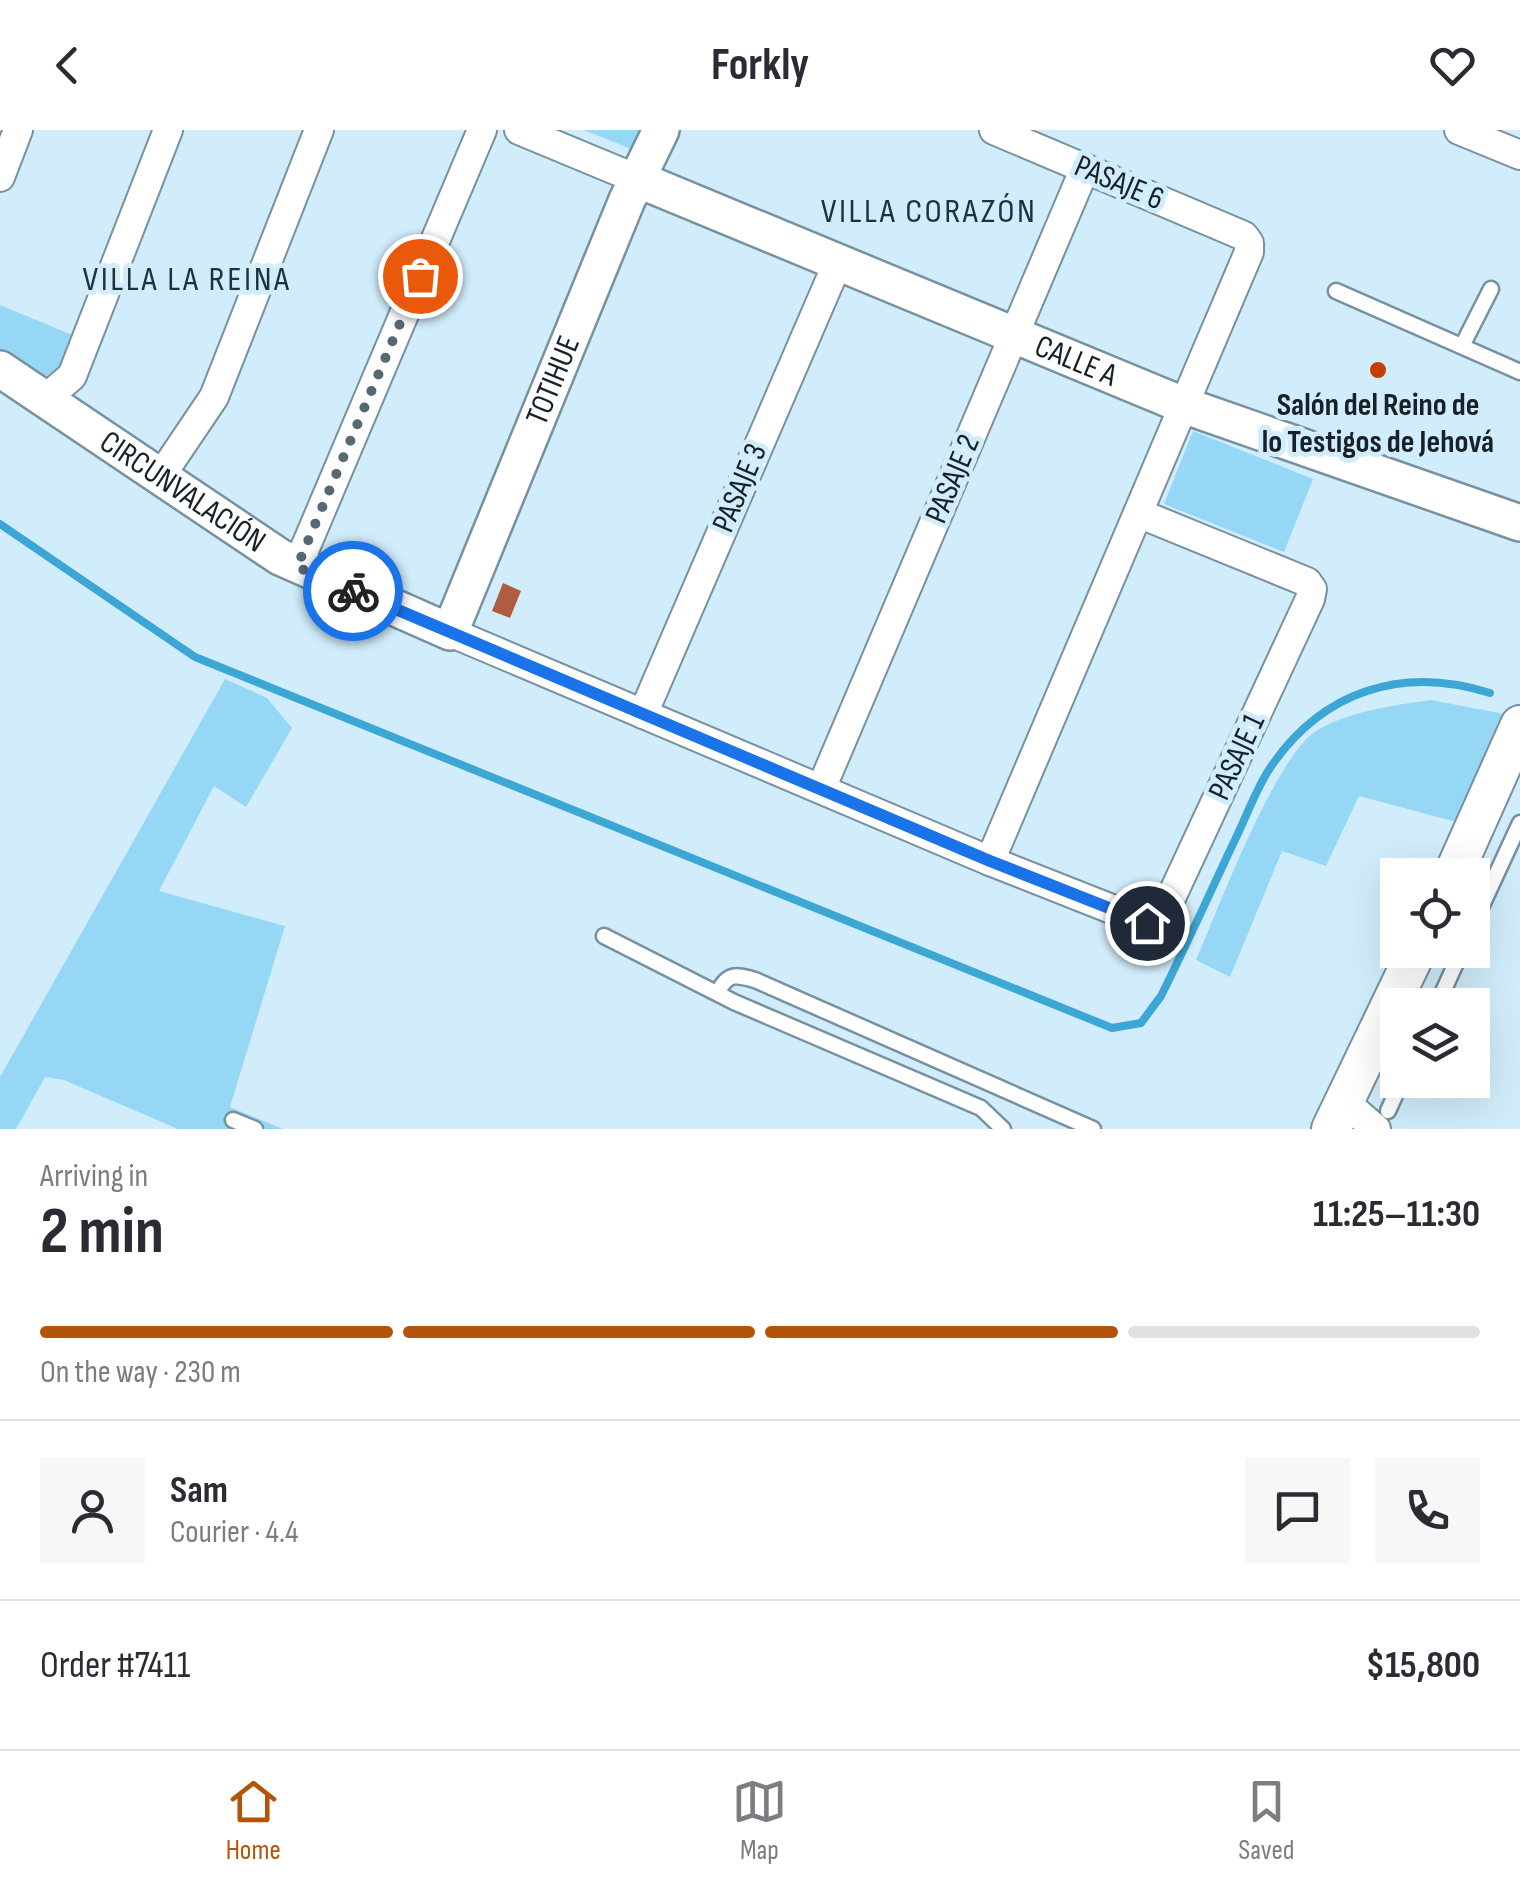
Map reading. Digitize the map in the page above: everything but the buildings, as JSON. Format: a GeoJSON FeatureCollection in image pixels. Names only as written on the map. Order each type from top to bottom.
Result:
{"type":"FeatureCollection","features":[{"type":"Feature","properties":{"kind":"main road"},"geometry":{"type":"LineString","coordinates":[[1461,858],[1516,745]]}},
{"type":"Feature","properties":{"kind":"main road"},"geometry":{"type":"LineString","coordinates":[[1338,1116],[1408,968]]}},
{"type":"Feature","properties":{"kind":"street"},"geometry":{"type":"LineString","coordinates":[[0,177],[18,130]]}},
{"type":"Feature","properties":{"kind":"street"},"geometry":{"type":"LineString","coordinates":[[44,400],[72,376],[168,130]]}},
{"type":"Feature","properties":{"kind":"street"},"geometry":{"type":"LineString","coordinates":[[160,478],[214,396],[319,130]]}},
{"type":"Feature","properties":{"kind":"street"},"geometry":{"type":"LineString","coordinates":[[297,567],[482,130]]}},
{"type":"Feature","properties":{"kind":"street"},"geometry":{"type":"LineString","coordinates":[[519,130],[637,179]]}},
{"type":"Feature","properties":{"kind":"street","name":"TOTIHUE"},"geometry":{"type":"LineString","coordinates":[[450,632],[660,130]]}},
{"type":"Feature","properties":{"kind":"street","name":"PASAJE 6"},"geometry":{"type":"LineString","coordinates":[[994,130],[1244,236],[1249,243],[1249,252],[1183,406]]}},
{"type":"Feature","properties":{"kind":"street"},"geometry":{"type":"LineString","coordinates":[[1478,133],[1520,155]]}},
{"type":"Feature","properties":{"kind":"street","name":"PASAJE 2"},"geometry":{"type":"LineString","coordinates":[[821,790],[1085,168]]}},
{"type":"Feature","properties":{"kind":"street","name":"CALLE A"},"geometry":{"type":"LineString","coordinates":[[637,179],[1183,406],[1520,523]]}},
{"type":"Feature","properties":{"kind":"street","name":"PASAJE 3"},"geometry":{"type":"LineString","coordinates":[[643,714],[838,262]]}},
{"type":"Feature","properties":{"kind":"street","name":"CIRCUNVALACIÓN"},"geometry":{"type":"LineString","coordinates":[[0,369],[297,567],[990,861],[1147,923]]}},
{"type":"Feature","properties":{"kind":"street"},"geometry":{"type":"LineString","coordinates":[[990,861],[1183,406]]}},
{"type":"Feature","properties":{"kind":"street","name":"PASAJE 1"},"geometry":{"type":"LineString","coordinates":[[1138,513],[1307,582],[1312,589],[1162,917],[1147,923]]}},
{"type":"Feature","properties":{"kind":"street"},"geometry":{"type":"LineString","coordinates":[[1338,1116],[1382,1120]]}},
{"type":"Feature","properties":{"kind":"lane"},"geometry":{"type":"LineString","coordinates":[[1462,346],[1491,289]]}},
{"type":"Feature","properties":{"kind":"lane"},"geometry":{"type":"LineString","coordinates":[[1336,292],[1520,372]]}},
{"type":"Feature","properties":{"kind":"lane"},"geometry":{"type":"LineString","coordinates":[[1490,889],[1520,823]]}},
{"type":"Feature","properties":{"kind":"lane"},"geometry":{"type":"LineString","coordinates":[[604,936],[734,1002],[981,1108],[1003,1129]]}},
{"type":"Feature","properties":{"kind":"lane"},"geometry":{"type":"LineString","coordinates":[[718,992],[724,980],[734,975],[755,980],[1093,1129]]}},
{"type":"Feature","properties":{"kind":"lane"},"geometry":{"type":"LineString","coordinates":[[233,1120],[255,1129]]}},
{"type":"Feature","properties":{"kind":"shaded area"},"geometry":{"type":"Polygon","coordinates":[[[584,130],[645,130],[636,151],[584,130]]]}},
{"type":"Feature","properties":{"kind":"shaded area"},"geometry":{"type":"Polygon","coordinates":[[[0,305],[75,336],[60,366],[45,377],[0,349],[0,305]]]}},
{"type":"Feature","properties":{"kind":"shaded area"},"geometry":{"type":"Polygon","coordinates":[[[1193,431],[1313,479],[1284,552],[1164,504],[1193,431]]]}},
{"type":"Feature","properties":{"kind":"shaded area"},"geometry":{"type":"Polygon","coordinates":[[[225,679],[267,698],[292,728],[246,807],[214,786],[159,891],[285,926],[230,1107],[283,1129],[178,1129],[64,1080],[45,1077],[16,1129],[0,1129],[0,1077],[225,679]]]}},
{"type":"Feature","properties":{"kind":"shaded area"},"geometry":{"type":"Polygon","coordinates":[[[1431,700],[1504,714],[1460,823],[1359,796],[1326,866],[1282,851],[1230,977],[1196,960],[1267,799],[1302,744],[1319,729],[1345,718],[1431,700]]]}},
{"type":"Feature","properties":{"kind":"waterway"},"geometry":{"type":"LineString","coordinates":[[0,524],[195,657],[1112,1028],[1141,1023],[1161,996],[1265,777],[1291,742],[1314,720],[1339,703],[1395,684],[1426,682],[1490,693]]}},
{"type":"Feature","properties":{"kind":"way so far"},"geometry":{"type":"LineString","coordinates":[[353,591],[297,567],[420,276]]}},
{"type":"Feature","properties":{"kind":"place","name":"Salón del Reino de lo Testigos de Jehová"},"geometry":{"type":"Point","coordinates":[1378,370]}},
{"type":"Feature","properties":{"kind":"district","name":"VILLA CORAZÓN"},"geometry":{"type":"Point","coordinates":[929,211]}},
{"type":"Feature","properties":{"kind":"district","name":"VILLA LA REINA"},"geometry":{"type":"Point","coordinates":[187,279]}},
{"type":"Feature","properties":{"kind":"route"},"geometry":{"type":"LineString","coordinates":[[353,591],[990,861],[1147,923]]}}]}
